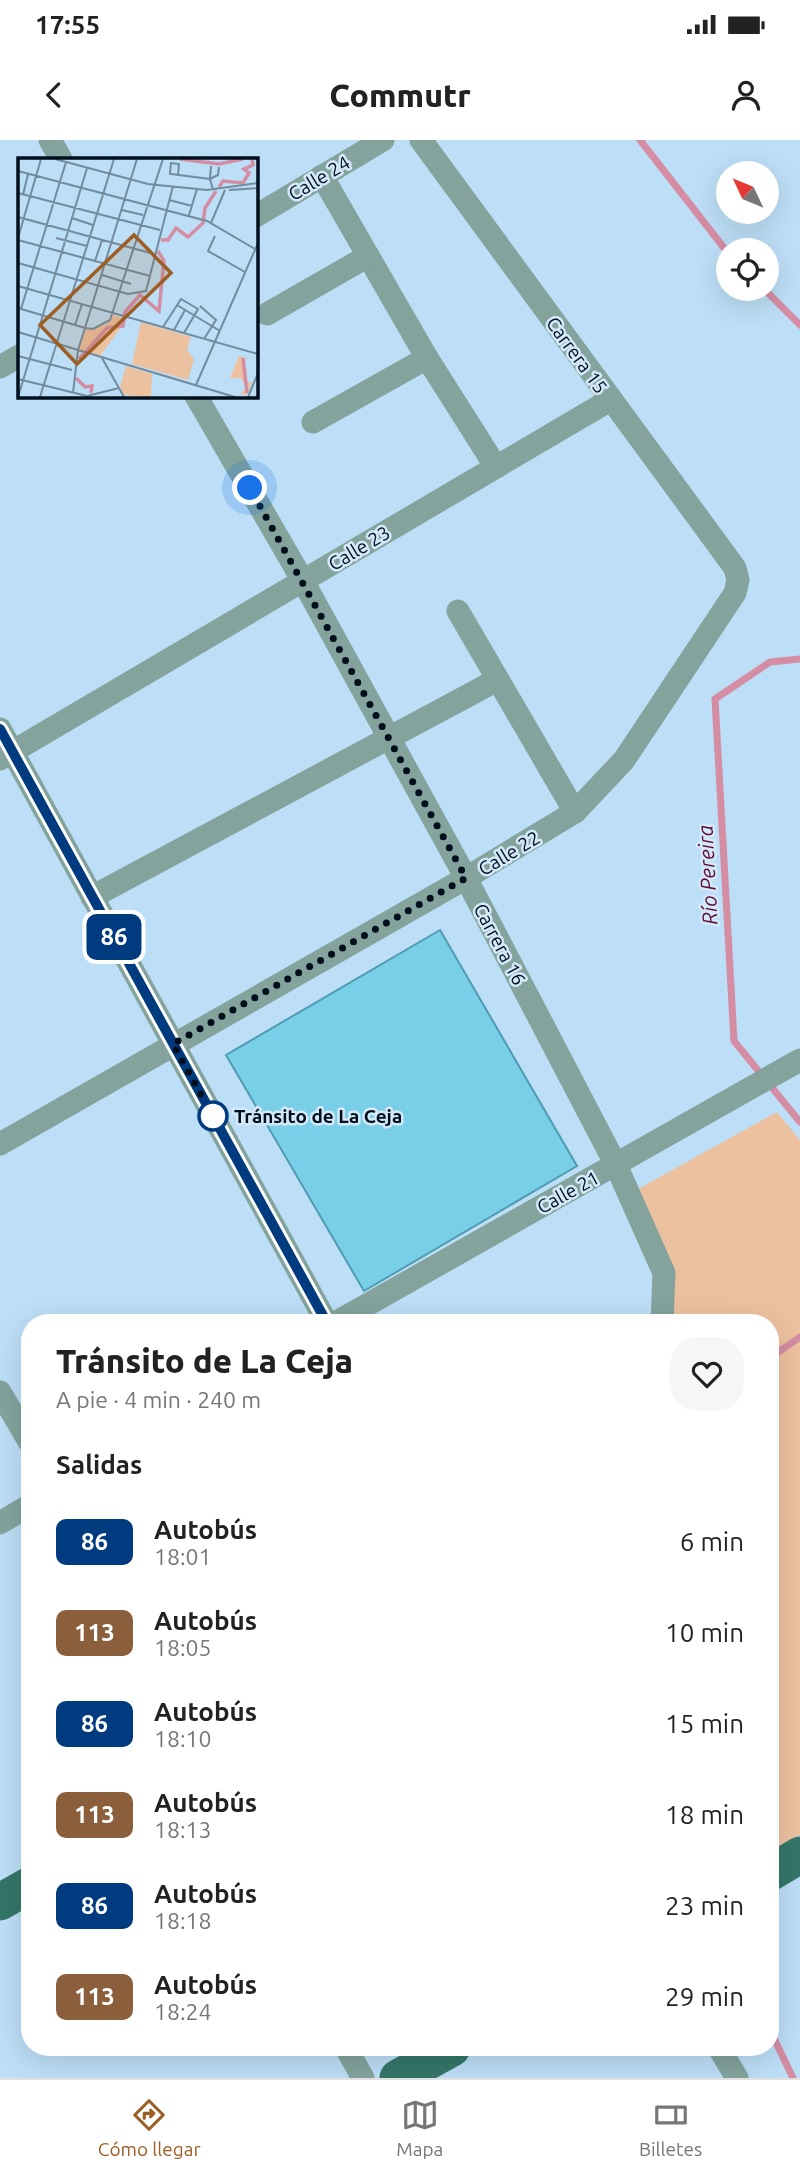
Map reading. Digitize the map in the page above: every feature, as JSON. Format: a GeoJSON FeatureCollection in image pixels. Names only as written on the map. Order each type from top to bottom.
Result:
{"type":"FeatureCollection","features":[{"type":"Feature","properties":{"kind":"main road"},"geometry":{"type":"LineString","coordinates":[[779,1867],[800,1856]]}},
{"type":"Feature","properties":{"kind":"main road"},"geometry":{"type":"LineString","coordinates":[[0,1902],[21,1890]]}},
{"type":"Feature","properties":{"kind":"main road"},"geometry":{"type":"LineString","coordinates":[[398,2078],[438,2056]]}},
{"type":"Feature","properties":{"kind":"street"},"geometry":{"type":"LineString","coordinates":[[50,140],[60,158]]}},
{"type":"Feature","properties":{"kind":"street","name":"Calle 24"},"geometry":{"type":"LineString","coordinates":[[257,215],[383,140]]}},
{"type":"Feature","properties":{"kind":"street","name":"Carrera 15"},"geometry":{"type":"LineString","coordinates":[[421,140],[735,568]]}},
{"type":"Feature","properties":{"kind":"street"},"geometry":{"type":"LineString","coordinates":[[322,176],[427,358],[495,467]]}},
{"type":"Feature","properties":{"kind":"street"},"geometry":{"type":"LineString","coordinates":[[267,314],[368,256]]}},
{"type":"Feature","properties":{"kind":"street"},"geometry":{"type":"LineString","coordinates":[[0,367],[18,357]]}},
{"type":"Feature","properties":{"kind":"street"},"geometry":{"type":"LineString","coordinates":[[313,422],[427,358]]}},
{"type":"Feature","properties":{"kind":"street","name":"Carrera 16"},"geometry":{"type":"LineString","coordinates":[[197,397],[303,581],[466,878],[616,1165],[664,1273],[662,1314]]}},
{"type":"Feature","properties":{"kind":"street","name":"Calle 23"},"geometry":{"type":"LineString","coordinates":[[6,755],[610,400]]}},
{"type":"Feature","properties":{"kind":"street","name":"Calle 22"},"geometry":{"type":"LineString","coordinates":[[0,1144],[466,878],[575,812],[624,760],[735,593],[738,580],[735,568]]}},
{"type":"Feature","properties":{"kind":"street"},"geometry":{"type":"LineString","coordinates":[[458,611],[575,812]]}},
{"type":"Feature","properties":{"kind":"street"},"geometry":{"type":"LineString","coordinates":[[92,897],[497,680]]}},
{"type":"Feature","properties":{"kind":"street"},"geometry":{"type":"LineString","coordinates":[[0,729],[6,755],[92,897],[322,1314]]}},
{"type":"Feature","properties":{"kind":"street","name":"Calle 21"},"geometry":{"type":"LineString","coordinates":[[351,1314],[718,1109],[800,1060]]}},
{"type":"Feature","properties":{"kind":"street"},"geometry":{"type":"LineString","coordinates":[[0,1392],[21,1428]]}},
{"type":"Feature","properties":{"kind":"street"},"geometry":{"type":"LineString","coordinates":[[0,1523],[21,1510]]}},
{"type":"Feature","properties":{"kind":"street"},"geometry":{"type":"LineString","coordinates":[[351,2056],[363,2078]]}},
{"type":"Feature","properties":{"kind":"street"},"geometry":{"type":"LineString","coordinates":[[724,2056],[737,2078]]}},
{"type":"Feature","properties":{"kind":"shaded area"},"geometry":{"type":"Polygon","coordinates":[[[777,1112],[800,1140],[800,1835],[779,1847],[779,1314],[670,1314],[638,1189],[777,1112]]]}},
{"type":"Feature","properties":{"kind":"building"},"geometry":{"type":"Polygon","coordinates":[[[440,930],[577,1166],[364,1291],[226,1055],[440,930]]]}},
{"type":"Feature","properties":{"kind":"waterway","name":"Río Pereira"},"geometry":{"type":"LineString","coordinates":[[640,140],[716,238]]}},
{"type":"Feature","properties":{"kind":"waterway","name":"Río Pereira"},"geometry":{"type":"LineString","coordinates":[[776,301],[800,325]]}},
{"type":"Feature","properties":{"kind":"waterway","name":"Río Pereira"},"geometry":{"type":"LineString","coordinates":[[800,659],[770,662],[715,699],[734,1041],[800,1122]]}},
{"type":"Feature","properties":{"kind":"waterway","name":"Río Pereira"},"geometry":{"type":"LineString","coordinates":[[779,1352],[800,1337]]}},
{"type":"Feature","properties":{"kind":"waterway","name":"Río Pereira"},"geometry":{"type":"LineString","coordinates":[[779,2049],[793,2078]]}},
{"type":"Feature","properties":{"kind":"bus line","name":"86"},"geometry":{"type":"LineString","coordinates":[[0,729],[322,1314]]}},
{"type":"Feature","properties":{"kind":"place","name":"Tránsito de La Ceja"},"geometry":{"type":"Point","coordinates":[213,1116]}},
{"type":"Feature","properties":{"kind":"route"},"geometry":{"type":"LineString","coordinates":[[213,1116],[173,1044],[466,878],[250,488]]}}]}
